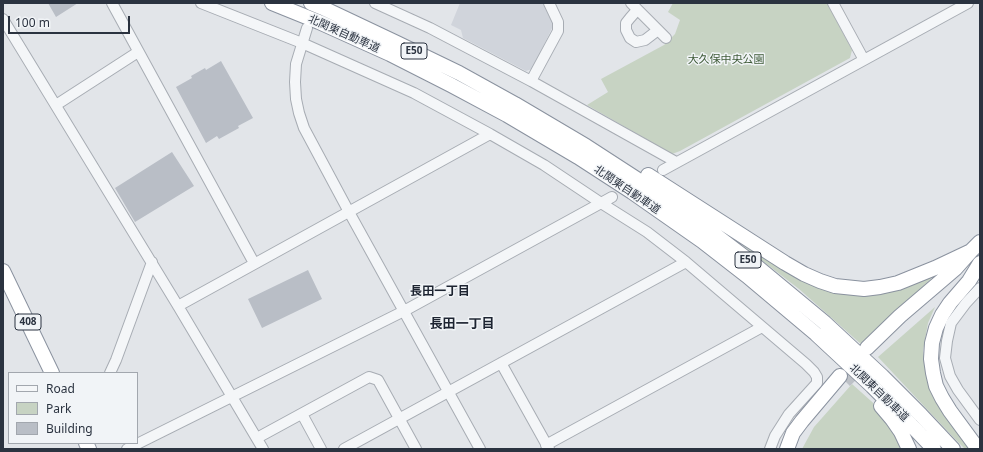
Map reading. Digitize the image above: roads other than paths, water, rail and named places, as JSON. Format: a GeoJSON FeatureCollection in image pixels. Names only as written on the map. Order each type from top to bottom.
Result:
{"type":"FeatureCollection","features":[{"type":"Feature","properties":{"kind":"highway","name":"北関東自動車道"},"geometry":{"type":"LineString","coordinates":[[272,3],[319,22],[390,54],[507,115],[578,157],[632,192],[702,241],[747,276],[822,339],[872,386],[934,449]]}},
{"type":"Feature","properties":{"kind":"highway","name":"北関東自動車道"},"geometry":{"type":"LineString","coordinates":[[311,3],[337,14],[452,70],[515,104],[586,146],[643,183],[755,265],[825,323],[922,415],[953,449]]}},
{"type":"Feature","properties":{"kind":"highway"},"geometry":{"type":"LineString","coordinates":[[515,104],[590,141],[650,177],[785,264],[804,274],[835,286],[864,288],[880,287],[898,283],[918,276],[976,246]]}},
{"type":"Feature","properties":{"kind":"highway"},"geometry":{"type":"LineString","coordinates":[[976,246],[955,269],[900,316],[870,350],[960,275],[980,263]]}},
{"type":"Feature","properties":{"kind":"highway"},"geometry":{"type":"LineString","coordinates":[[978,449],[942,398],[936,386],[931,359],[932,343],[936,328],[942,316],[980,263]]}},
{"type":"Feature","properties":{"kind":"highway","name":"408"},"geometry":{"type":"LineString","coordinates":[[3,271],[52,372]]}},
{"type":"Feature","properties":{"kind":"highway"},"geometry":{"type":"LineString","coordinates":[[747,276],[775,309],[811,338],[866,390],[895,423],[909,449]]}},
{"type":"Feature","properties":{"kind":"highway"},"geometry":{"type":"LineString","coordinates":[[787,449],[793,433],[811,409],[843,378],[810,422],[795,449]]}},
{"type":"Feature","properties":{"kind":"street"},"geometry":{"type":"LineString","coordinates":[[112,3],[254,263]]}},
{"type":"Feature","properties":{"kind":"street"},"geometry":{"type":"LineString","coordinates":[[201,3],[302,43],[414,93],[544,165],[647,232],[686,262],[806,364],[817,377],[817,383],[789,414],[775,436],[770,449]]}},
{"type":"Feature","properties":{"kind":"street"},"geometry":{"type":"LineString","coordinates":[[375,3],[430,28],[531,81],[676,162]]}},
{"type":"Feature","properties":{"kind":"street"},"geometry":{"type":"LineString","coordinates":[[531,81],[558,31],[558,22],[549,3]]}},
{"type":"Feature","properties":{"kind":"street"},"geometry":{"type":"LineString","coordinates":[[833,3],[864,60]]}},
{"type":"Feature","properties":{"kind":"street"},"geometry":{"type":"LineString","coordinates":[[663,170],[968,3]]}},
{"type":"Feature","properties":{"kind":"street"},"geometry":{"type":"LineString","coordinates":[[658,30],[645,40],[636,42],[630,38],[626,30],[626,23],[630,18],[634,6],[658,30],[666,38]]}},
{"type":"Feature","properties":{"kind":"street"},"geometry":{"type":"LineString","coordinates":[[3,19],[152,262],[263,449]]}},
{"type":"Feature","properties":{"kind":"street"},"geometry":{"type":"LineString","coordinates":[[307,28],[296,64],[295,82],[296,99],[304,128],[480,449]]}},
{"type":"Feature","properties":{"kind":"street"},"geometry":{"type":"LineString","coordinates":[[56,105],[138,52]]}},
{"type":"Feature","properties":{"kind":"street"},"geometry":{"type":"LineString","coordinates":[[178,306],[490,134]]}},
{"type":"Feature","properties":{"kind":"street"},"geometry":{"type":"LineString","coordinates":[[138,443],[404,311],[612,197]]}},
{"type":"Feature","properties":{"kind":"street"},"geometry":{"type":"LineString","coordinates":[[110,372],[152,262]]}},
{"type":"Feature","properties":{"kind":"street"},"geometry":{"type":"LineString","coordinates":[[344,449],[686,262]]}},
{"type":"Feature","properties":{"kind":"street"},"geometry":{"type":"LineString","coordinates":[[980,288],[966,303],[951,323],[945,358],[950,376],[958,390],[980,420]]}},
{"type":"Feature","properties":{"kind":"street"},"geometry":{"type":"LineString","coordinates":[[501,362],[548,447],[762,327]]}},
{"type":"Feature","properties":{"kind":"street"},"geometry":{"type":"LineString","coordinates":[[256,438],[369,377],[378,380],[416,449]]}},
{"type":"Feature","properties":{"kind":"street"},"geometry":{"type":"LineString","coordinates":[[302,414],[321,449]]}},
{"type":"Feature","properties":{"kind":"street"},"geometry":{"type":"LineString","coordinates":[[127,449],[137,444]]}},
{"type":"Feature","properties":{"kind":"tunnel"},"geometry":{"type":"LineString","coordinates":[[845,381],[873,353]]}},
{"type":"Feature","properties":{"kind":"district","name":"長田一丁目"},"geometry":{"type":"Point","coordinates":[440,292]}},
{"type":"Feature","properties":{"kind":"district","name":"長田一丁目"},"geometry":{"type":"Point","coordinates":[462,324]}},
{"type":"Feature","properties":{"kind":"park label","name":"大久保中央公園"},"geometry":{"type":"Point","coordinates":[726,60]}}]}
